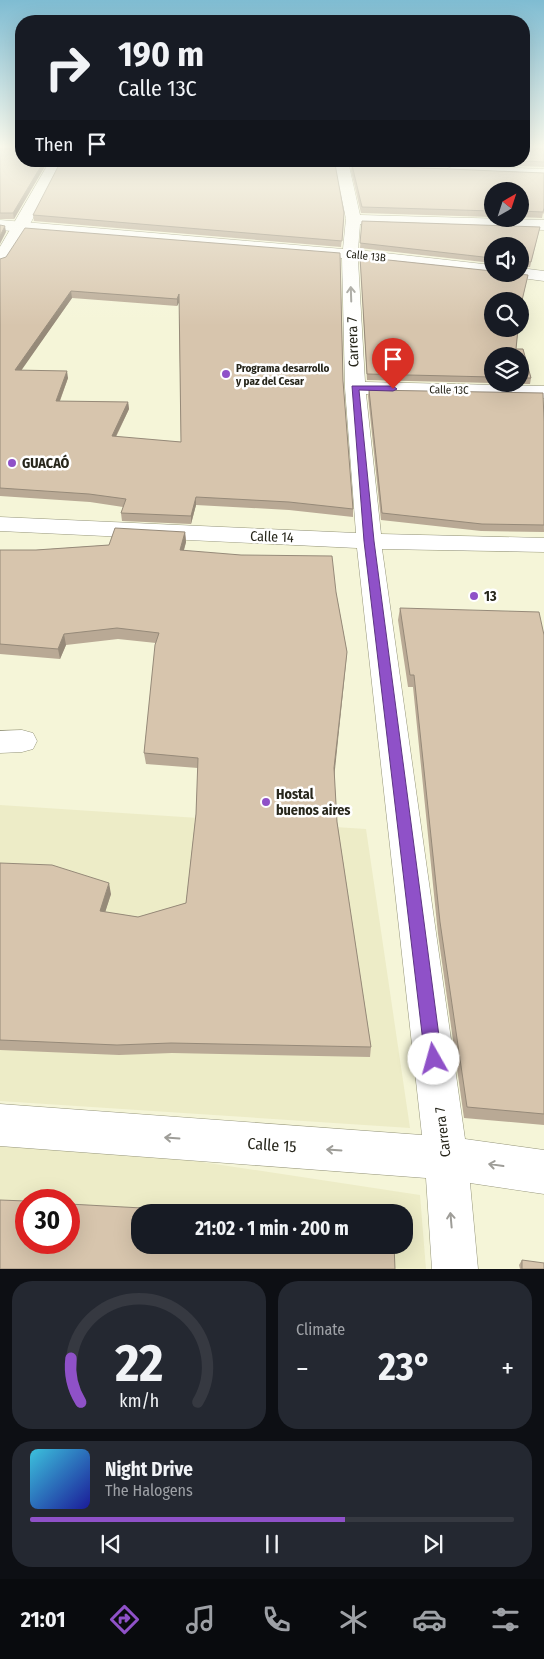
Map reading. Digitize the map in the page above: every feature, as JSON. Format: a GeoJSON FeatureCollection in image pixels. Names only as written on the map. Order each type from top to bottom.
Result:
{"type":"FeatureCollection","features":[{"type":"Feature","properties":{"kind":"street"},"geometry":{"type":"LineString","coordinates":[[0,259],[31,207]]}},
{"type":"Feature","properties":{"kind":"street","name":"Carrera 7"},"geometry":{"type":"LineString","coordinates":[[351,207],[353,219],[350,254],[355,388],[369,541],[446,1158],[455,1269]]}},
{"type":"Feature","properties":{"kind":"street"},"geometry":{"type":"LineString","coordinates":[[353,219],[544,225]]}},
{"type":"Feature","properties":{"kind":"street","name":"Calle 13B"},"geometry":{"type":"LineString","coordinates":[[0,225],[350,254],[484,269]]}},
{"type":"Feature","properties":{"kind":"street"},"geometry":{"type":"LineString","coordinates":[[529,276],[543,281]]}},
{"type":"Feature","properties":{"kind":"street","name":"Calle 13C"},"geometry":{"type":"LineString","coordinates":[[355,388],[544,392]]}},
{"type":"Feature","properties":{"kind":"street","name":"Calle 14"},"geometry":{"type":"LineString","coordinates":[[0,524],[369,541],[544,545]]}},
{"type":"Feature","properties":{"kind":"street","name":"Calle 15"},"geometry":{"type":"LineString","coordinates":[[0,1125],[446,1158],[544,1172]]}},
{"type":"Feature","properties":{"kind":"shaded area"},"geometry":{"type":"Polygon","coordinates":[[[0,805],[366,829],[410,1128],[0,1101],[0,805]]]}},
{"type":"Feature","properties":{"kind":"shaded area"},"geometry":{"type":"Polygon","coordinates":[[[0,1143],[143,1153],[420,1195],[426,1269],[0,1269],[0,1143]]]}},
{"type":"Feature","properties":{"kind":"building"},"geometry":{"type":"Polygon","coordinates":[[[0,207],[16,207],[13,213],[0,213],[0,207]]]}},
{"type":"Feature","properties":{"kind":"building"},"geometry":{"type":"Polygon","coordinates":[[[37,207],[343,207],[344,213],[342,241],[33,215],[37,207]]]}},
{"type":"Feature","properties":{"kind":"building"},"geometry":{"type":"Polygon","coordinates":[[[369,207],[484,207],[484,211],[369,207]]]}},
{"type":"Feature","properties":{"kind":"building"},"geometry":{"type":"Polygon","coordinates":[[[529,207],[544,207],[543,212],[529,211],[529,207]]]}},
{"type":"Feature","properties":{"kind":"building"},"geometry":{"type":"Polygon","coordinates":[[[362,221],[484,225],[484,228],[540,227],[531,262],[529,262],[529,237],[484,237],[484,257],[360,243],[362,221]]]}},
{"type":"Feature","properties":{"kind":"building"},"geometry":{"type":"Polygon","coordinates":[[[0,225],[5,226],[0,236],[0,225]]]}},
{"type":"Feature","properties":{"kind":"building"},"geometry":{"type":"Polygon","coordinates":[[[25,228],[340,253],[343,381],[353,509],[289,502],[196,497],[191,516],[121,513],[126,499],[89,494],[0,488],[0,259],[6,257],[25,228]],[[71,291],[15,370],[67,371],[56,401],[128,402],[112,436],[181,442],[179,294],[177,299],[71,291]]]}},
{"type":"Feature","properties":{"kind":"building"},"geometry":{"type":"Polygon","coordinates":[[[360,257],[484,270],[484,282],[526,282],[524,292],[484,292],[484,337],[517,337],[516,347],[484,347],[484,377],[367,374],[360,257]]]}},
{"type":"Feature","properties":{"kind":"building"},"geometry":{"type":"Polygon","coordinates":[[[369,390],[543,393],[544,525],[482,524],[382,513],[369,390]]]}},
{"type":"Feature","properties":{"kind":"building"},"geometry":{"type":"Polygon","coordinates":[[[115,528],[185,532],[180,550],[241,555],[332,556],[336,592],[347,652],[334,768],[337,822],[371,1047],[171,1043],[117,1045],[0,1040],[0,863],[52,865],[109,883],[100,911],[138,917],[186,903],[196,814],[198,758],[144,753],[155,645],[159,633],[117,628],[64,634],[58,649],[0,644],[0,550],[36,550],[109,545],[115,528]]]}},
{"type":"Feature","properties":{"kind":"building"},"geometry":{"type":"Polygon","coordinates":[[[400,608],[539,612],[544,635],[544,1114],[467,1107],[440,922],[414,675],[410,675],[400,608]]]}},
{"type":"Feature","properties":{"kind":"building"},"geometry":{"type":"Polygon","coordinates":[[[0,1200],[15,1201],[15,1254],[80,1254],[80,1205],[131,1207],[131,1254],[394,1254],[395,1269],[0,1269],[0,1200]]]}},
{"type":"Feature","properties":{"kind":"building"},"geometry":{"type":"Polygon","coordinates":[[[522,1260],[544,1263],[544,1269],[522,1269],[522,1260]]]}},
{"type":"Feature","properties":{"kind":"place","name":"Programa desarrollo y paz del Cesar"},"geometry":{"type":"Point","coordinates":[226,374]}},
{"type":"Feature","properties":{"kind":"place","name":"GUACAÓ"},"geometry":{"type":"Point","coordinates":[12,463]}},
{"type":"Feature","properties":{"kind":"place","name":"13"},"geometry":{"type":"Point","coordinates":[474,596]}},
{"type":"Feature","properties":{"kind":"place","name":"Hostal buenos aires"},"geometry":{"type":"Point","coordinates":[266,802]}},
{"type":"Feature","properties":{"kind":"route"},"geometry":{"type":"LineString","coordinates":[[393,389],[355,388],[369,541],[434,1059]]}}]}
